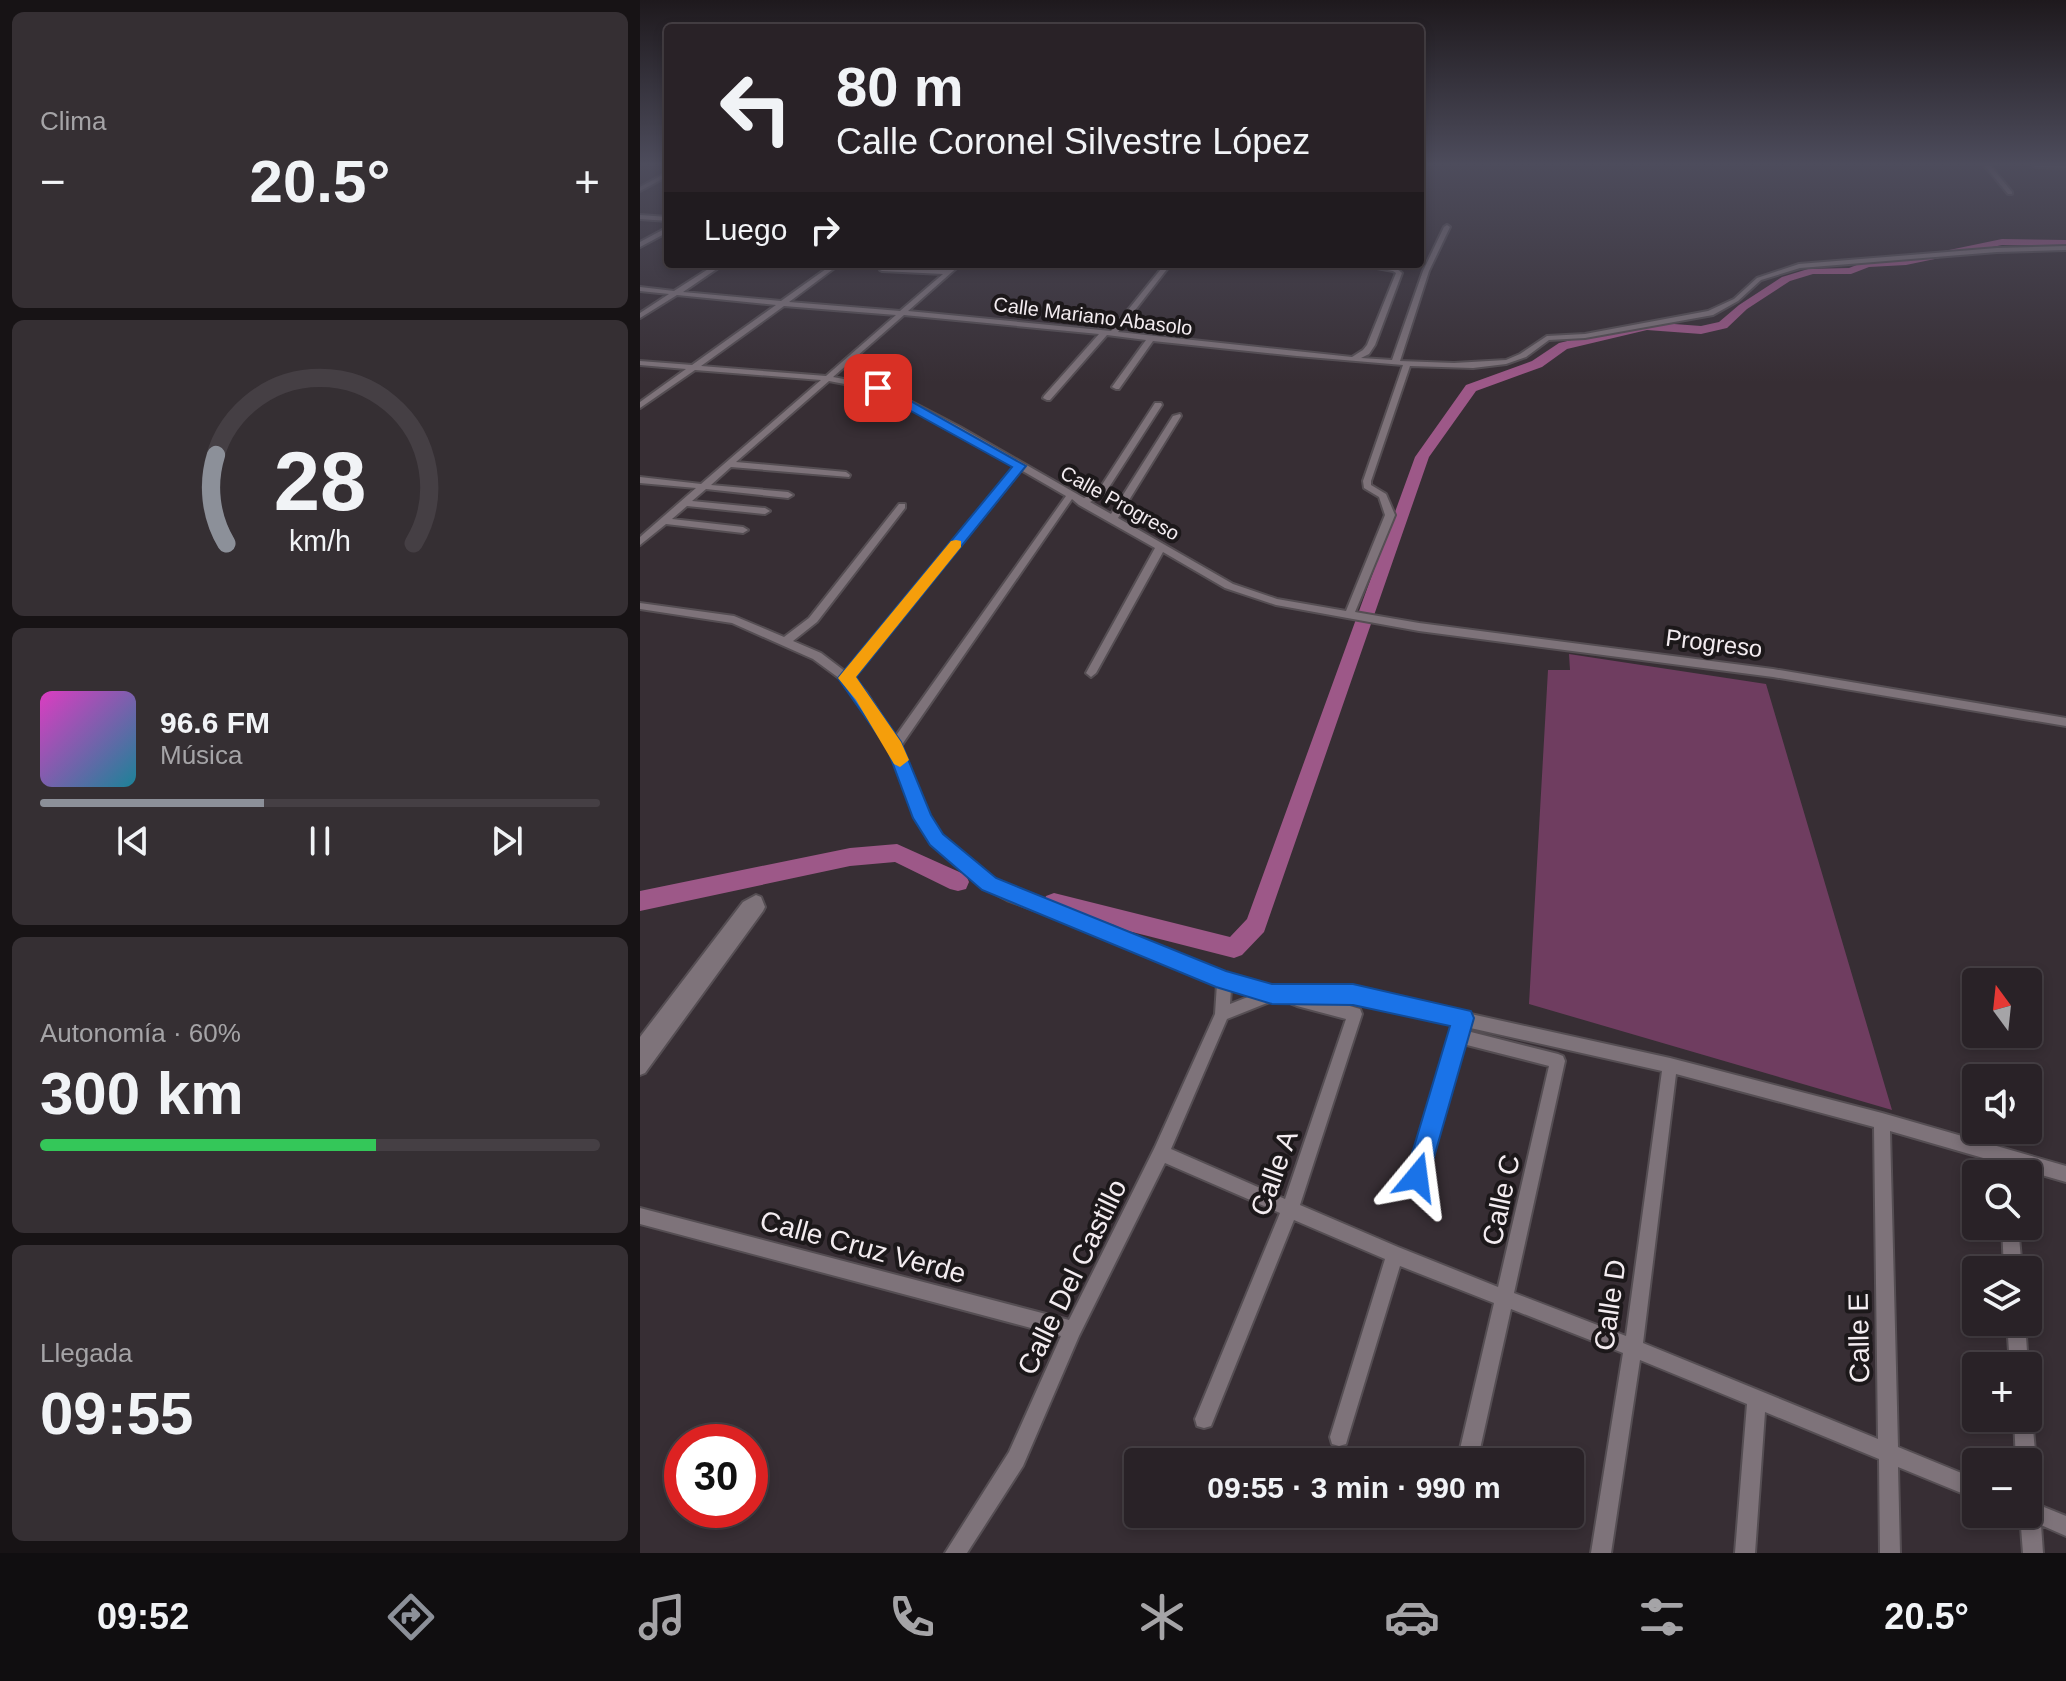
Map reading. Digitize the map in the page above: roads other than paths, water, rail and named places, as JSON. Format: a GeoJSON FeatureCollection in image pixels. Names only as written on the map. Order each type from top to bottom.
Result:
{"type":"FeatureCollection","features":[{"type":"Feature","properties":{"kind":"street"},"geometry":{"type":"LineString","coordinates":[[1395,363],[1426,271],[1442,237]]}},
{"type":"Feature","properties":{"kind":"street","name":"Calle Mariano Abasolo"},"geometry":{"type":"LineString","coordinates":[[640,289],[783,304],[905,311],[1150,340],[1395,363],[1507,362],[1539,347],[1547,338],[1596,334],[1710,313],[1736,300],[1759,279],[1799,266],[1997,250],[2066,248]]}},
{"type":"Feature","properties":{"kind":"street"},"geometry":{"type":"LineString","coordinates":[[640,316],[715,268]]}},
{"type":"Feature","properties":{"kind":"street"},"geometry":{"type":"LineString","coordinates":[[640,406],[832,268]]}},
{"type":"Feature","properties":{"kind":"street"},"geometry":{"type":"LineString","coordinates":[[640,542],[954,268]]}},
{"type":"Feature","properties":{"kind":"street"},"geometry":{"type":"LineString","coordinates":[[1047,398],[1165,268]]}},
{"type":"Feature","properties":{"kind":"street"},"geometry":{"type":"LineString","coordinates":[[1352,359],[1365,354],[1371,345],[1399,273],[1387,268]]}},
{"type":"Feature","properties":{"kind":"street"},"geometry":{"type":"LineString","coordinates":[[882,269],[950,272]]}},
{"type":"Feature","properties":{"kind":"street"},"geometry":{"type":"LineString","coordinates":[[1116,387],[1150,340]]}},
{"type":"Feature","properties":{"kind":"street","name":"Calle Progreso"},"geometry":{"type":"LineString","coordinates":[[640,363],[826,378],[878,388],[1245,592],[1276,602],[1352,616]]}},
{"type":"Feature","properties":{"kind":"street"},"geometry":{"type":"LineString","coordinates":[[1352,616],[1390,515],[1383,496],[1367,486],[1367,481],[1407,364]]}},
{"type":"Feature","properties":{"kind":"street"},"geometry":{"type":"LineString","coordinates":[[1082,503],[1101,493],[1158,405]]}},
{"type":"Feature","properties":{"kind":"street"},"geometry":{"type":"LineString","coordinates":[[1113,519],[1177,416]]}},
{"type":"Feature","properties":{"kind":"street"},"geometry":{"type":"LineString","coordinates":[[727,464],[846,475]]}},
{"type":"Feature","properties":{"kind":"street"},"geometry":{"type":"LineString","coordinates":[[847,678],[1020,466]]}},
{"type":"Feature","properties":{"kind":"street"},"geometry":{"type":"LineString","coordinates":[[640,480],[788,495]]}},
{"type":"Feature","properties":{"kind":"street"},"geometry":{"type":"LineString","coordinates":[[895,746],[1070,496]]}},
{"type":"Feature","properties":{"kind":"street"},"geometry":{"type":"LineString","coordinates":[[684,503],[765,511]]}},
{"type":"Feature","properties":{"kind":"street"},"geometry":{"type":"LineString","coordinates":[[786,641],[813,620],[902,506]]}},
{"type":"Feature","properties":{"kind":"street"},"geometry":{"type":"LineString","coordinates":[[664,521],[743,530]]}},
{"type":"Feature","properties":{"kind":"street"},"geometry":{"type":"LineString","coordinates":[[1091,673],[1161,546]]}},
{"type":"Feature","properties":{"kind":"street"},"geometry":{"type":"LineString","coordinates":[[640,606],[734,620],[817,656],[847,678],[862,695],[895,746],[922,818],[937,839],[989,884],[1224,980],[1275,994],[1353,995],[1461,1027],[1670,1065],[2066,1174]]}},
{"type":"Feature","properties":{"kind":"street","name":"Progreso"},"geometry":{"type":"LineString","coordinates":[[1352,616],[1773,673],[2066,722]]}},
{"type":"Feature","properties":{"kind":"street"},"geometry":{"type":"LineString","coordinates":[[640,1049],[748,906],[756,901],[758,907],[640,1068]]}},
{"type":"Feature","properties":{"kind":"street","name":"Calle Del Castillo"},"geometry":{"type":"LineString","coordinates":[[955,1553],[1016,1459],[1073,1330],[1161,1153],[1222,1014],[1224,980]]}},
{"type":"Feature","properties":{"kind":"street"},"geometry":{"type":"LineString","coordinates":[[1222,1014],[1275,994]]}},
{"type":"Feature","properties":{"kind":"street","name":"Calle A"},"geometry":{"type":"LineString","coordinates":[[1204,1419],[1290,1210],[1355,1014],[1275,994]]}},
{"type":"Feature","properties":{"kind":"street"},"geometry":{"type":"LineString","coordinates":[[1417,1177],[1461,1027]]}},
{"type":"Feature","properties":{"kind":"street","name":"Calle C"},"geometry":{"type":"LineString","coordinates":[[1461,1027],[1558,1061],[1470,1448]]}},
{"type":"Feature","properties":{"kind":"street","name":"Calle D"},"geometry":{"type":"LineString","coordinates":[[1601,1553],[1633,1348],[1670,1065]]}},
{"type":"Feature","properties":{"kind":"street","name":"Calle E"},"geometry":{"type":"LineString","coordinates":[[1882,1121],[1890,1553]]}},
{"type":"Feature","properties":{"kind":"street"},"geometry":{"type":"LineString","coordinates":[[1161,1153],[1395,1255],[1633,1348],[1962,1483]]}},
{"type":"Feature","properties":{"kind":"street"},"geometry":{"type":"LineString","coordinates":[[2005,1156],[2005,1160]]}},
{"type":"Feature","properties":{"kind":"street","name":"Calle Cruz Verde"},"geometry":{"type":"LineString","coordinates":[[640,1216],[1073,1330]]}},
{"type":"Feature","properties":{"kind":"street"},"geometry":{"type":"LineString","coordinates":[[1339,1437],[1395,1255]]}},
{"type":"Feature","properties":{"kind":"street"},"geometry":{"type":"LineString","coordinates":[[1745,1553],[1757,1401]]}},
{"type":"Feature","properties":{"kind":"street"},"geometry":{"type":"LineString","coordinates":[[2042,1513],[2066,1526]]}},
{"type":"Feature","properties":{"kind":"street"},"geometry":{"type":"LineString","coordinates":[[2030,1528],[2033,1553]]}},
{"type":"Feature","properties":{"kind":"waterway"},"geometry":{"type":"LineString","coordinates":[[1054,903],[1234,948],[1256,925],[1422,457],[1471,388],[1537,364],[1563,346],[1647,326],[1701,330],[1723,325],[1743,307],[1786,279],[1812,271],[1851,271],[1867,264],[1906,262],[2002,242],[2066,243]]}},
{"type":"Feature","properties":{"kind":"waterway"},"geometry":{"type":"LineString","coordinates":[[640,901],[850,857],[897,853],[958,882]]}}]}
